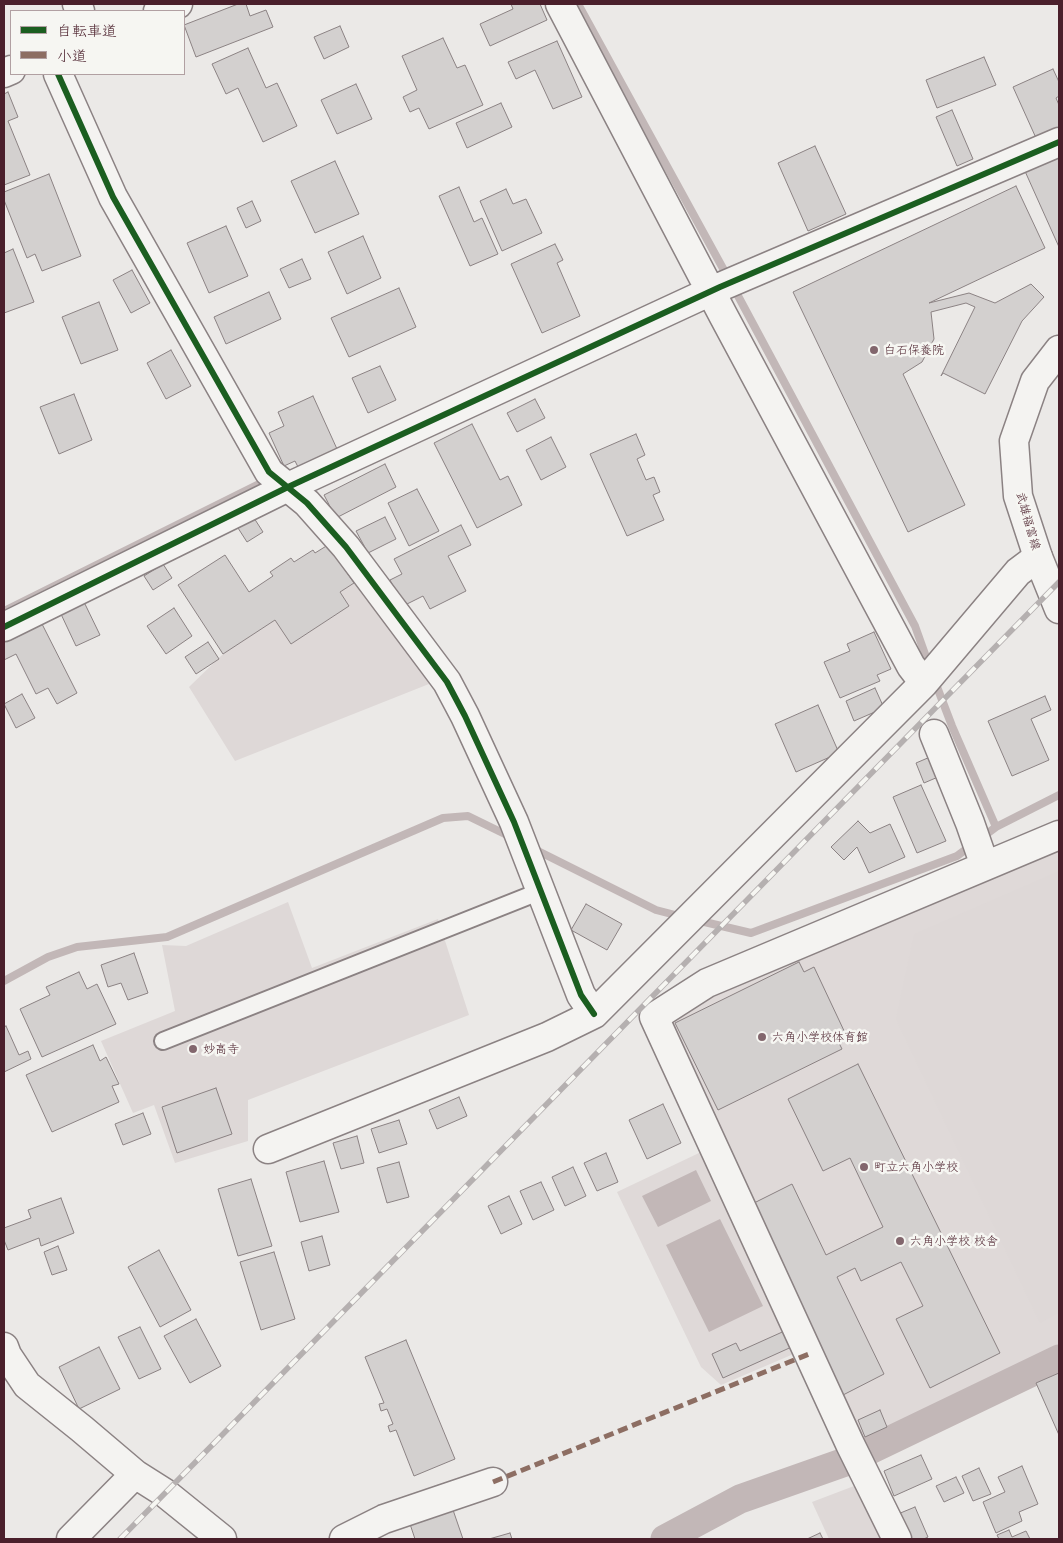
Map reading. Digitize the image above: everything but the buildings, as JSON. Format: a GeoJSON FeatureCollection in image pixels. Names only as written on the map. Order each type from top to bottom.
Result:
{"type":"FeatureCollection","features":[{"type":"Feature","properties":{"kind":"street"},"geometry":{"type":"LineString","coordinates":[[161,10],[178,4]]}},
{"type":"Feature","properties":{"kind":"street"},"geometry":{"type":"LineString","coordinates":[[560,4],[721,293],[911,666],[932,674]]}},
{"type":"Feature","properties":{"kind":"street"},"geometry":{"type":"LineString","coordinates":[[58,75],[113,197],[288,481],[346,547],[447,682],[465,716],[514,822],[581,995],[594,1014]]}},
{"type":"Feature","properties":{"kind":"street"},"geometry":{"type":"LineString","coordinates":[[4,627],[288,481],[721,293],[1059,142]]}},
{"type":"Feature","properties":{"kind":"street","name":"武雄福富線"},"geometry":{"type":"LineString","coordinates":[[1059,350],[1035,381],[1014,441],[1018,496],[1038,557],[1059,609]]}},
{"type":"Feature","properties":{"kind":"street"},"geometry":{"type":"LineString","coordinates":[[268,1148],[547,1037],[594,1014],[932,674],[1018,572],[1038,557]]}},
{"type":"Feature","properties":{"kind":"street"},"geometry":{"type":"LineString","coordinates":[[934,734],[983,860]]}},
{"type":"Feature","properties":{"kind":"street"},"geometry":{"type":"LineString","coordinates":[[896,1539],[850,1444],[654,1017],[707,983],[852,923],[983,860],[1059,835]]}},
{"type":"Feature","properties":{"kind":"street"},"geometry":{"type":"LineString","coordinates":[[4,1347],[7,1355],[27,1385],[135,1474],[165,1493],[222,1539]]}},
{"type":"Feature","properties":{"kind":"street"},"geometry":{"type":"LineString","coordinates":[[71,1539],[135,1474]]}},
{"type":"Feature","properties":{"kind":"street"},"geometry":{"type":"LineString","coordinates":[[344,1539],[384,1519],[493,1482]]}},
{"type":"Feature","properties":{"kind":"lane"},"geometry":{"type":"LineString","coordinates":[[163,1041],[541,891]]}},
{"type":"Feature","properties":{"kind":"shaded area"},"geometry":{"type":"Polygon","coordinates":[[[359,580],[434,682],[235,761],[189,687],[223,654],[275,620],[291,644],[349,606],[340,592],[359,580]]]}},
{"type":"Feature","properties":{"kind":"shaded area","name":"町立六角小学校"},"geometry":{"type":"Polygon","coordinates":[[[1059,849],[1059,1352],[858,1448],[810,1347],[721,1385],[701,1367],[617,1192],[720,1143],[665,1022],[710,994],[1059,849]]]}},
{"type":"Feature","properties":{"kind":"shaded area"},"geometry":{"type":"Polygon","coordinates":[[[1059,871],[1059,1313],[1040,1323],[896,1019],[914,934],[1059,871]]]}},
{"type":"Feature","properties":{"kind":"shaded area","name":"妙高寺"},"geometry":{"type":"Polygon","coordinates":[[[288,902],[312,968],[438,919],[469,1015],[248,1100],[248,1141],[175,1163],[154,1105],[133,1113],[101,1041],[175,1011],[162,945],[186,946],[288,902]]]}},
{"type":"Feature","properties":{"kind":"shaded area"},"geometry":{"type":"Polygon","coordinates":[[[696,1170],[711,1201],[658,1227],[642,1196],[696,1170]]]}},
{"type":"Feature","properties":{"kind":"shaded area"},"geometry":{"type":"Polygon","coordinates":[[[720,1219],[763,1306],[709,1332],[666,1245],[720,1219]]]}},
{"type":"Feature","properties":{"kind":"shaded area"},"geometry":{"type":"Polygon","coordinates":[[[862,1483],[887,1539],[829,1539],[812,1502],[862,1483]]]}},
{"type":"Feature","properties":{"kind":"waterway"},"geometry":{"type":"LineString","coordinates":[[578,4],[737,294],[915,626],[930,668]]}},
{"type":"Feature","properties":{"kind":"waterway"},"geometry":{"type":"LineString","coordinates":[[4,611],[269,479]]}},
{"type":"Feature","properties":{"kind":"waterway"},"geometry":{"type":"LineString","coordinates":[[934,679],[952,726],[996,827]]}},
{"type":"Feature","properties":{"kind":"waterway"},"geometry":{"type":"LineString","coordinates":[[696,920],[751,933],[957,856],[996,827],[1059,795]]}},
{"type":"Feature","properties":{"kind":"waterway"},"geometry":{"type":"LineString","coordinates":[[4,981],[48,957],[77,947],[167,937],[443,818],[468,816],[513,838]]}},
{"type":"Feature","properties":{"kind":"waterway"},"geometry":{"type":"LineString","coordinates":[[532,848],[656,910],[683,917]]}},
{"type":"Feature","properties":{"kind":"waterway"},"geometry":{"type":"LineString","coordinates":[[665,1539],[740,1499],[845,1462],[1059,1359]]}},
{"type":"Feature","properties":{"kind":"railway"},"geometry":{"type":"LineString","coordinates":[[120,1539],[1059,582]]}},
{"type":"Feature","properties":{"kind":"marked path"},"geometry":{"type":"LineString","coordinates":[[493,1482],[809,1354]]}},
{"type":"Feature","properties":{"kind":"cycle path"},"geometry":{"type":"LineString","coordinates":[[58,75],[113,197],[269,472],[307,503],[346,547],[447,682],[465,716],[514,822],[581,995],[594,1014]]}},
{"type":"Feature","properties":{"kind":"cycle path"},"geometry":{"type":"LineString","coordinates":[[4,627],[288,487],[720,287],[1059,142]]}},
{"type":"Feature","properties":{"kind":"place","name":"白石保養院"},"geometry":{"type":"Point","coordinates":[874,350]}},
{"type":"Feature","properties":{"kind":"place","name":"六角小学校体育館"},"geometry":{"type":"Point","coordinates":[762,1037]}},
{"type":"Feature","properties":{"kind":"place","name":"妙高寺"},"geometry":{"type":"Point","coordinates":[193,1049]}},
{"type":"Feature","properties":{"kind":"place","name":"町立六角小学校"},"geometry":{"type":"Point","coordinates":[864,1167]}},
{"type":"Feature","properties":{"kind":"place","name":"六角小学校 校舎"},"geometry":{"type":"Point","coordinates":[900,1241]}}]}
